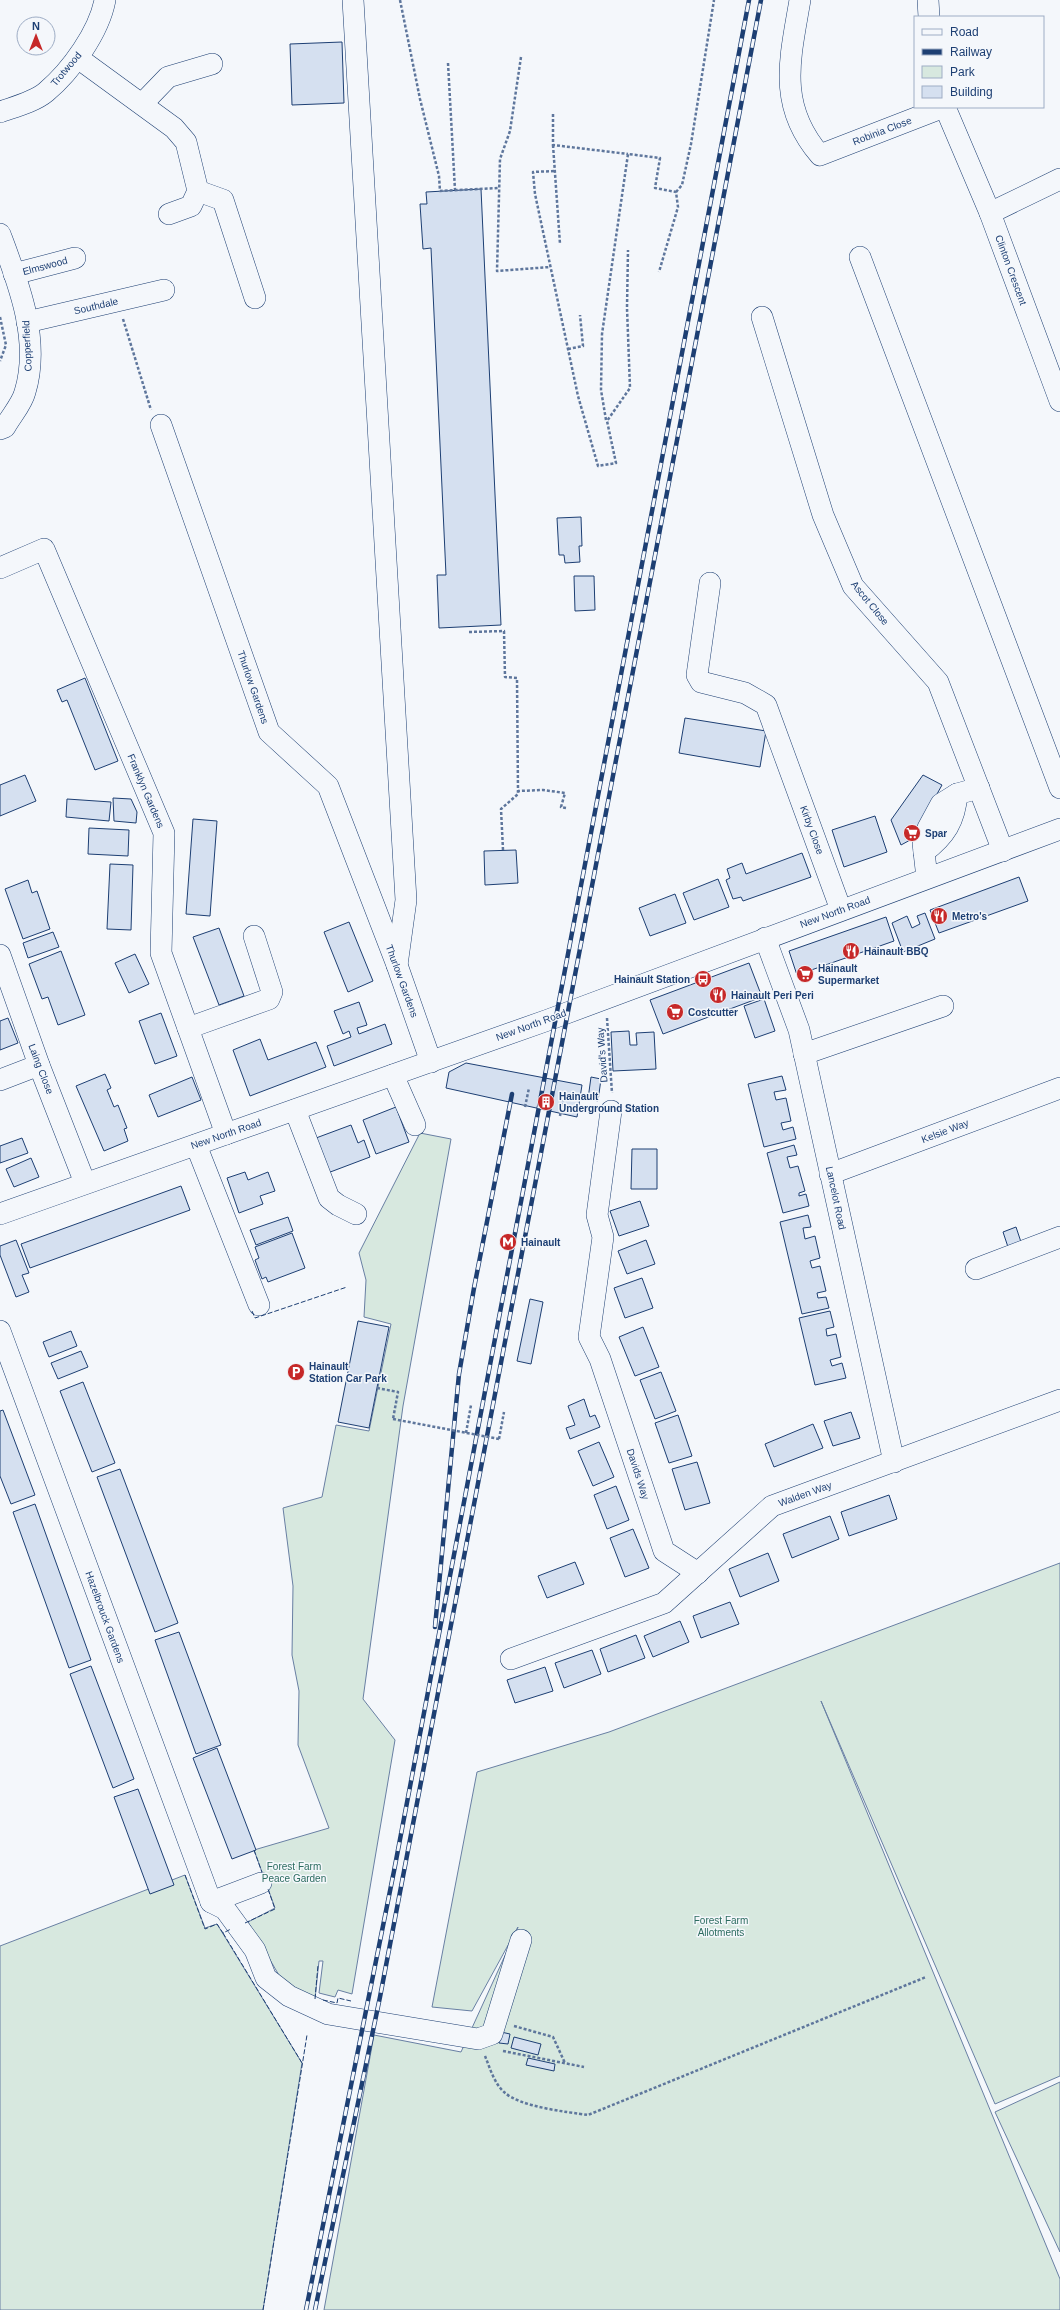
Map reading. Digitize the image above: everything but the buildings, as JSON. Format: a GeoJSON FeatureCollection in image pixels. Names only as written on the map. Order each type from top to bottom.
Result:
{"type":"FeatureCollection","features":[{"type":"Feature","properties":{"kind":"street","name":"Trotwood"},"geometry":{"type":"LineString","coordinates":[[0,112],[45,93],[78,58],[102,17],[105,0]]}},
{"type":"Feature","properties":{"kind":"street"},"geometry":{"type":"LineString","coordinates":[[353,0],[406,900],[397,965]]}},
{"type":"Feature","properties":{"kind":"street","name":"Robinia Close"},"geometry":{"type":"LineString","coordinates":[[800,0],[790,56],[789,82],[802,132],[820,155],[941,108]]}},
{"type":"Feature","properties":{"kind":"street"},"geometry":{"type":"LineString","coordinates":[[928,0],[929,16]]}},
{"type":"Feature","properties":{"kind":"street"},"geometry":{"type":"LineString","coordinates":[[78,58],[174,128],[186,142],[198,191],[191,206],[169,214]]}},
{"type":"Feature","properties":{"kind":"street"},"geometry":{"type":"LineString","coordinates":[[142,104],[168,77],[212,64]]}},
{"type":"Feature","properties":{"kind":"street","name":"Robinia Close"},"geometry":{"type":"LineString","coordinates":[[944,108],[990,213]]}},
{"type":"Feature","properties":{"kind":"street"},"geometry":{"type":"LineString","coordinates":[[990,213],[1060,179]]}},
{"type":"Feature","properties":{"kind":"street"},"geometry":{"type":"LineString","coordinates":[[198,191],[223,200],[255,298]]}},
{"type":"Feature","properties":{"kind":"street","name":"Clinton Crescent"},"geometry":{"type":"LineString","coordinates":[[990,213],[1060,401]]}},
{"type":"Feature","properties":{"kind":"street","name":"Copperfield"},"geometry":{"type":"LineString","coordinates":[[0,234],[14,274],[27,322],[29,374],[25,394],[4,427],[0,429]]}},
{"type":"Feature","properties":{"kind":"street"},"geometry":{"type":"LineString","coordinates":[[860,257],[1060,788]]}},
{"type":"Feature","properties":{"kind":"street","name":"Elmswood"},"geometry":{"type":"LineString","coordinates":[[14,274],[75,258]]}},
{"type":"Feature","properties":{"kind":"street","name":"Southdale"},"geometry":{"type":"LineString","coordinates":[[27,322],[164,290]]}},
{"type":"Feature","properties":{"kind":"street","name":"Ascot Close"},"geometry":{"type":"LineString","coordinates":[[762,317],[823,515],[853,586],[938,682],[1003,851]]}},
{"type":"Feature","properties":{"kind":"street","name":"Thurlow Gardens"},"geometry":{"type":"LineString","coordinates":[[161,425],[269,732],[328,786],[397,965],[431,1062]]}},
{"type":"Feature","properties":{"kind":"street","name":"Franklyn Gardens"},"geometry":{"type":"LineString","coordinates":[[0,568],[44,549],[164,833],[161,953],[226,1134]]}},
{"type":"Feature","properties":{"kind":"street","name":"Kirby Close"},"geometry":{"type":"LineString","coordinates":[[710,583],[697,675],[701,682],[745,692],[766,705],[841,910]]}},
{"type":"Feature","properties":{"kind":"street"},"geometry":{"type":"LineString","coordinates":[[926,878],[923,843],[928,828],[941,804],[957,794],[979,788]]}},
{"type":"Feature","properties":{"kind":"street","name":"New North Road"},"geometry":{"type":"LineString","coordinates":[[0,1214],[431,1062],[1060,829]]}},
{"type":"Feature","properties":{"kind":"street"},"geometry":{"type":"LineString","coordinates":[[188,1028],[269,999],[272,992],[254,936]]}},
{"type":"Feature","properties":{"kind":"street","name":"Lancelot Road"},"geometry":{"type":"LineString","coordinates":[[765,938],[799,1030],[894,1462]]}},
{"type":"Feature","properties":{"kind":"street","name":"Laing Close"},"geometry":{"type":"LineString","coordinates":[[0,955],[39,1065],[85,1183]]}},
{"type":"Feature","properties":{"kind":"street"},"geometry":{"type":"LineString","coordinates":[[804,1054],[943,1006]]}},
{"type":"Feature","properties":{"kind":"street"},"geometry":{"type":"LineString","coordinates":[[0,1080],[39,1065]]}},
{"type":"Feature","properties":{"kind":"street"},"geometry":{"type":"LineString","coordinates":[[394,1075],[415,1125]]}},
{"type":"Feature","properties":{"kind":"street","name":"Kelsie Way"},"geometry":{"type":"LineString","coordinates":[[830,1174],[1060,1088]]}},
{"type":"Feature","properties":{"kind":"street"},"geometry":{"type":"LineString","coordinates":[[295,1110],[329,1198],[338,1205],[356,1214]]}},
{"type":"Feature","properties":{"kind":"street","name":"Davids Way"},"geometry":{"type":"LineString","coordinates":[[611,1111],[597,1215],[603,1237],[589,1337],[600,1359],[664,1551],[698,1573]]}},
{"type":"Feature","properties":{"kind":"street"},"geometry":{"type":"LineString","coordinates":[[196,1144],[259,1305]]}},
{"type":"Feature","properties":{"kind":"street"},"geometry":{"type":"LineString","coordinates":[[1060,1237],[985,1272],[1060,1250]]}},
{"type":"Feature","properties":{"kind":"street","name":"Hazelbrouck Gardens"},"geometry":{"type":"LineString","coordinates":[[0,1332],[211,1902]]}},
{"type":"Feature","properties":{"kind":"street","name":"Walden Way"},"geometry":{"type":"LineString","coordinates":[[511,1659],[664,1603],[772,1506],[1060,1400]]}},
{"type":"Feature","properties":{"kind":"street"},"geometry":{"type":"LineString","coordinates":[[211,1902],[261,1883]]}},
{"type":"Feature","properties":{"kind":"street"},"geometry":{"type":"LineString","coordinates":[[211,1902],[225,1909],[255,1950],[266,1978],[289,1996],[328,2014],[480,2043],[492,2034],[521,1940]]}},
{"type":"Feature","properties":{"kind":"path"},"geometry":{"type":"LineString","coordinates":[[400,0],[420,99],[439,176],[440,191],[498,188]]}},
{"type":"Feature","properties":{"kind":"path"},"geometry":{"type":"LineString","coordinates":[[659,272],[678,207],[676,192],[682,185],[691,144],[714,0]]}},
{"type":"Feature","properties":{"kind":"path"},"geometry":{"type":"LineString","coordinates":[[521,57],[510,131],[500,159],[498,188],[497,271],[550,267]]}},
{"type":"Feature","properties":{"kind":"path"},"geometry":{"type":"LineString","coordinates":[[448,63],[455,190]]}},
{"type":"Feature","properties":{"kind":"path"},"geometry":{"type":"LineString","coordinates":[[553,114],[554,171],[560,244]]}},
{"type":"Feature","properties":{"kind":"path"},"geometry":{"type":"LineString","coordinates":[[553,145],[660,158],[655,188],[676,192]]}},
{"type":"Feature","properties":{"kind":"path"},"geometry":{"type":"LineString","coordinates":[[554,171],[533,172],[538,212],[583,417],[598,466],[616,463],[601,390],[602,334],[628,154]]}},
{"type":"Feature","properties":{"kind":"path"},"geometry":{"type":"LineString","coordinates":[[607,421],[630,388],[627,308],[628,250]]}},
{"type":"Feature","properties":{"kind":"path"},"geometry":{"type":"LineString","coordinates":[[118,301],[151,412],[161,425]]}},
{"type":"Feature","properties":{"kind":"path"},"geometry":{"type":"LineString","coordinates":[[568,349],[583,346],[580,315]]}},
{"type":"Feature","properties":{"kind":"path"},"geometry":{"type":"LineString","coordinates":[[0,317],[6,345],[0,361]]}},
{"type":"Feature","properties":{"kind":"path"},"geometry":{"type":"LineString","coordinates":[[469,632],[504,631],[505,677],[517,678],[518,794],[501,809],[503,850]]}},
{"type":"Feature","properties":{"kind":"path"},"geometry":{"type":"LineString","coordinates":[[518,791],[542,790],[564,794],[561,807],[566,808]]}},
{"type":"Feature","properties":{"kind":"path","name":"David's Way"},"geometry":{"type":"LineString","coordinates":[[606,998],[612,1082],[611,1111]]}},
{"type":"Feature","properties":{"kind":"path"},"geometry":{"type":"LineString","coordinates":[[525,1107],[529,1088]]}},
{"type":"Feature","properties":{"kind":"path"},"geometry":{"type":"LineString","coordinates":[[560,1116],[564,1094]]}},
{"type":"Feature","properties":{"kind":"path"},"geometry":{"type":"LineString","coordinates":[[377,1388],[398,1392],[393,1419],[499,1440],[504,1412]]}},
{"type":"Feature","properties":{"kind":"path"},"geometry":{"type":"LineString","coordinates":[[466,1433],[471,1405]]}},
{"type":"Feature","properties":{"kind":"path"},"geometry":{"type":"LineString","coordinates":[[480,2043],[492,2075],[505,2093],[527,2103],[551,2110],[588,2115],[926,1977]]}},
{"type":"Feature","properties":{"kind":"path"},"geometry":{"type":"LineString","coordinates":[[496,2020],[548,2037],[553,2037],[566,2063]]}},
{"type":"Feature","properties":{"kind":"path"},"geometry":{"type":"LineString","coordinates":[[480,2043],[584,2067]]}},
{"type":"Feature","properties":{"kind":"green space","name":"Forest Farm Peace Garden"},"geometry":{"type":"Polygon","coordinates":[[[420,1133],[451,1139],[403,1406],[363,1699],[395,1740],[352,1994],[338,1990],[335,1997],[319,1993],[323,1961],[319,1961],[315,1999],[287,1989],[248,1922],[275,1908],[254,1850],[329,1828],[298,1745],[299,1691],[292,1655],[293,1586],[283,1508],[322,1497],[336,1425],[369,1431],[391,1324],[364,1317],[366,1280],[359,1253],[420,1133]]]}},
{"type":"Feature","properties":{"kind":"green space","name":"Forest Farm Allotments"},"geometry":{"type":"Polygon","coordinates":[[[1060,1563],[1060,2076],[995,2104],[821,1701],[1060,2279],[1060,2310],[324,2310],[374,2035],[461,2052],[518,1927],[472,2011],[432,2007],[477,1772],[609,1732],[1060,1563]]]}},
{"type":"Feature","properties":{"kind":"green space"},"geometry":{"type":"Polygon","coordinates":[[[185,1875],[205,1928],[217,1924],[302,2063],[263,2310],[0,2310],[0,1946],[185,1875]]]}},
{"type":"Feature","properties":{"kind":"green space"},"geometry":{"type":"Polygon","coordinates":[[[1060,2082],[1060,2252],[995,2112],[1060,2082]]]}},
{"type":"Feature","properties":{"kind":"railway"},"geometry":{"type":"LineString","coordinates":[[306,2310],[394,1871],[749,0]]}},
{"type":"Feature","properties":{"kind":"railway"},"geometry":{"type":"LineString","coordinates":[[315,2310],[380,1997],[761,0]]}},
{"type":"Feature","properties":{"kind":"railway"},"geometry":{"type":"LineString","coordinates":[[435,1627],[459,1374],[474,1288],[512,1094]]}},
{"type":"Feature","properties":{"kind":"fence"},"geometry":{"type":"LineString","coordinates":[[252,1311],[255,1318],[347,1287]]}},
{"type":"Feature","properties":{"kind":"fence"},"geometry":{"type":"LineString","coordinates":[[254,1850],[263,1875]]}},
{"type":"Feature","properties":{"kind":"fence"},"geometry":{"type":"LineString","coordinates":[[185,1875],[205,1929],[217,1924],[223,1933],[231,1929]]}},
{"type":"Feature","properties":{"kind":"fence"},"geometry":{"type":"LineString","coordinates":[[245,1923],[275,1909],[268,1889]]}},
{"type":"Feature","properties":{"kind":"fence"},"geometry":{"type":"LineString","coordinates":[[223,1933],[302,2063]]}},
{"type":"Feature","properties":{"kind":"fence"},"geometry":{"type":"LineString","coordinates":[[315,1999],[318,1965]]}},
{"type":"Feature","properties":{"kind":"fence"},"geometry":{"type":"LineString","coordinates":[[323,2000],[337,2003],[338,1998],[351,2001]]}},
{"type":"Feature","properties":{"kind":"fence"},"geometry":{"type":"LineString","coordinates":[[263,2310],[307,2035]]}},
{"type":"Feature","properties":{"kind":"place","name":"Spar"},"geometry":{"type":"Point","coordinates":[912,833]}},
{"type":"Feature","properties":{"kind":"place","name":"Metro's"},"geometry":{"type":"Point","coordinates":[939,916]}},
{"type":"Feature","properties":{"kind":"place","name":"Hainault BBQ"},"geometry":{"type":"Point","coordinates":[851,951]}},
{"type":"Feature","properties":{"kind":"place","name":"Hainault Supermarket"},"geometry":{"type":"Point","coordinates":[805,974]}},
{"type":"Feature","properties":{"kind":"place","name":"Hainault Station"},"geometry":{"type":"Point","coordinates":[703,979]}},
{"type":"Feature","properties":{"kind":"place","name":"Hainault Peri Peri"},"geometry":{"type":"Point","coordinates":[718,995]}},
{"type":"Feature","properties":{"kind":"place","name":"Costcutter"},"geometry":{"type":"Point","coordinates":[675,1012]}},
{"type":"Feature","properties":{"kind":"place","name":"Hainault Underground Station"},"geometry":{"type":"Point","coordinates":[546,1102]}},
{"type":"Feature","properties":{"kind":"place","name":"Hainault"},"geometry":{"type":"Point","coordinates":[508,1242]}},
{"type":"Feature","properties":{"kind":"place","name":"Hainault Station Car Park"},"geometry":{"type":"Point","coordinates":[296,1372]}}]}
